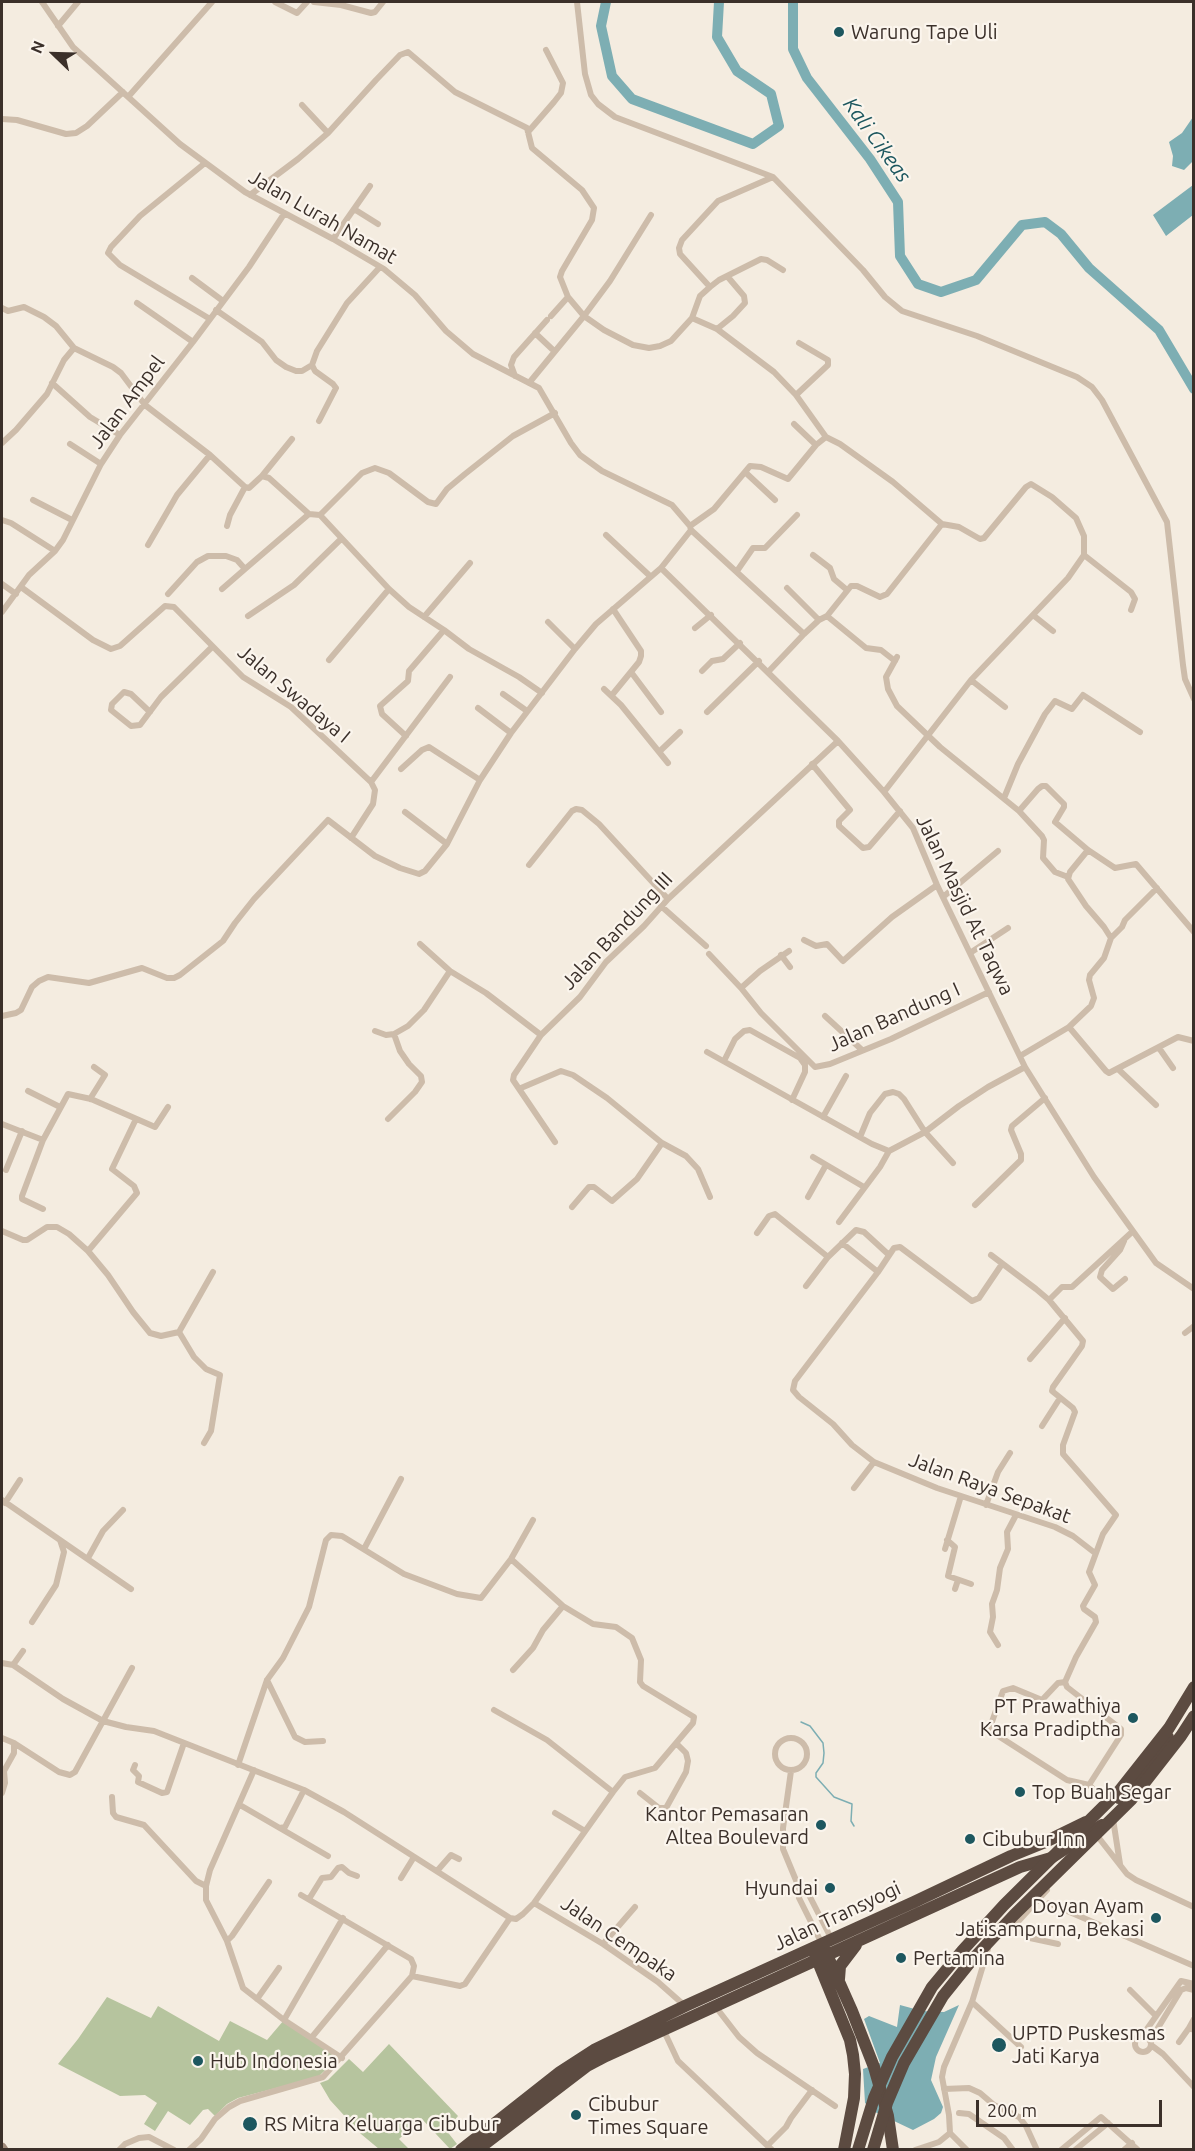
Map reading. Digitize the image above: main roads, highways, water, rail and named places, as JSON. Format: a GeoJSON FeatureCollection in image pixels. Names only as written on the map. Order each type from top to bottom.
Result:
{"type":"FeatureCollection","features":[{"type":"Feature","properties":{"kind":"highway","name":"Jalan Transyogi"},"geometry":{"type":"LineString","coordinates":[[461,2150],[578,2059],[663,2028],[787,1973],[822,1950],[859,1942],[1020,1867],[1051,1858],[1077,1842],[1112,1812],[1157,1753],[1194,1686]]}},
{"type":"Feature","properties":{"kind":"highway"},"geometry":{"type":"LineString","coordinates":[[858,2150],[874,2098],[892,2057],[932,1988],[1004,1905],[1120,1790],[1169,1728],[1194,1686]]}},
{"type":"Feature","properties":{"kind":"highway","name":"Jalan Transyogi"},"geometry":{"type":"LineString","coordinates":[[477,2150],[604,2051],[685,2006],[822,1950],[1011,1856],[1112,1812],[1141,1796],[1168,1761],[1194,1717]]}},
{"type":"Feature","properties":{"kind":"highway"},"geometry":{"type":"LineString","coordinates":[[873,2150],[887,2103],[904,2063],[943,1995],[1014,1915],[1131,1800],[1194,1717]]}},
{"type":"Feature","properties":{"kind":"highway"},"geometry":{"type":"LineString","coordinates":[[834,1985],[840,1966],[859,1942]]}},
{"type":"Feature","properties":{"kind":"highway"},"geometry":{"type":"LineString","coordinates":[[822,1950],[834,1985],[837,2010],[850,2040],[853,2055],[854,2098],[844,2150]]}},
{"type":"Feature","properties":{"kind":"highway"},"geometry":{"type":"LineString","coordinates":[[787,1973],[811,1973],[834,1985],[852,2011],[884,2098],[892,2150]]}},
{"type":"Feature","properties":{"kind":"water"},"geometry":{"type":"Polygon","coordinates":[[[1193,117],[1193,161],[1184,170],[1172,166],[1173,156],[1169,142],[1182,133],[1193,117]]]}},
{"type":"Feature","properties":{"kind":"water"},"geometry":{"type":"Polygon","coordinates":[[[1193,185],[1193,215],[1166,236],[1153,215],[1193,185]]]}},
{"type":"Feature","properties":{"kind":"water"},"geometry":{"type":"Polygon","coordinates":[[[900,2005],[922,2011],[944,2012],[959,2005],[936,2057],[931,2080],[943,2107],[941,2113],[913,2130],[875,2112],[865,2103],[863,2069],[880,2063],[864,2019],[869,2016],[897,2027],[900,2005]]]}},
{"type":"Feature","properties":{"kind":"waterway","name":"Kali Cikeas"},"geometry":{"type":"LineString","coordinates":[[606,2],[601,26],[612,76],[632,99],[753,144],[779,126],[771,94],[737,71],[717,37],[719,2]]}},
{"type":"Feature","properties":{"kind":"waterway","name":"Kali Cikeas"},"geometry":{"type":"LineString","coordinates":[[793,2],[793,49],[807,78],[870,159],[898,202],[900,256],[918,284],[941,292],[976,280],[1022,225],[1045,222],[1061,234],[1089,268],[1159,330],[1194,389]]}},
{"type":"Feature","properties":{"kind":"waterway"},"geometry":{"type":"LineString","coordinates":[[801,1722],[810,1726],[823,1743],[823,1763],[816,1777],[834,1797],[852,1804],[851,1821],[854,1826]]}},
{"type":"Feature","properties":{"kind":"place","name":"Warung Tape Uli"},"geometry":{"type":"Point","coordinates":[839,32]}},
{"type":"Feature","properties":{"kind":"place","name":"PT Prawathiya Karsa Pradiptha"},"geometry":{"type":"Point","coordinates":[1133,1718]}},
{"type":"Feature","properties":{"kind":"place","name":"Top Buah Segar"},"geometry":{"type":"Point","coordinates":[1020,1792]}},
{"type":"Feature","properties":{"kind":"place","name":"Kantor Pemasaran Altea Boulevard"},"geometry":{"type":"Point","coordinates":[821,1825]}},
{"type":"Feature","properties":{"kind":"place","name":"Cibubur Inn"},"geometry":{"type":"Point","coordinates":[970,1839]}},
{"type":"Feature","properties":{"kind":"place","name":"Hyundai"},"geometry":{"type":"Point","coordinates":[830,1888]}},
{"type":"Feature","properties":{"kind":"place","name":"Doyan Ayam Jatisampurna, Bekasi"},"geometry":{"type":"Point","coordinates":[1156,1918]}},
{"type":"Feature","properties":{"kind":"place","name":"Pertamina"},"geometry":{"type":"Point","coordinates":[901,1958]}},
{"type":"Feature","properties":{"kind":"place","name":"UPTD Puskesmas Jati Karya"},"geometry":{"type":"Point","coordinates":[999,2045]}},
{"type":"Feature","properties":{"kind":"place","name":"Hub Indonesia"},"geometry":{"type":"Point","coordinates":[198,2061]}},
{"type":"Feature","properties":{"kind":"place","name":"Cibubur Times Square"},"geometry":{"type":"Point","coordinates":[576,2115]}},
{"type":"Feature","properties":{"kind":"place","name":"RS Mitra Keluarga Cibubur"},"geometry":{"type":"Point","coordinates":[250,2124]}}]}
